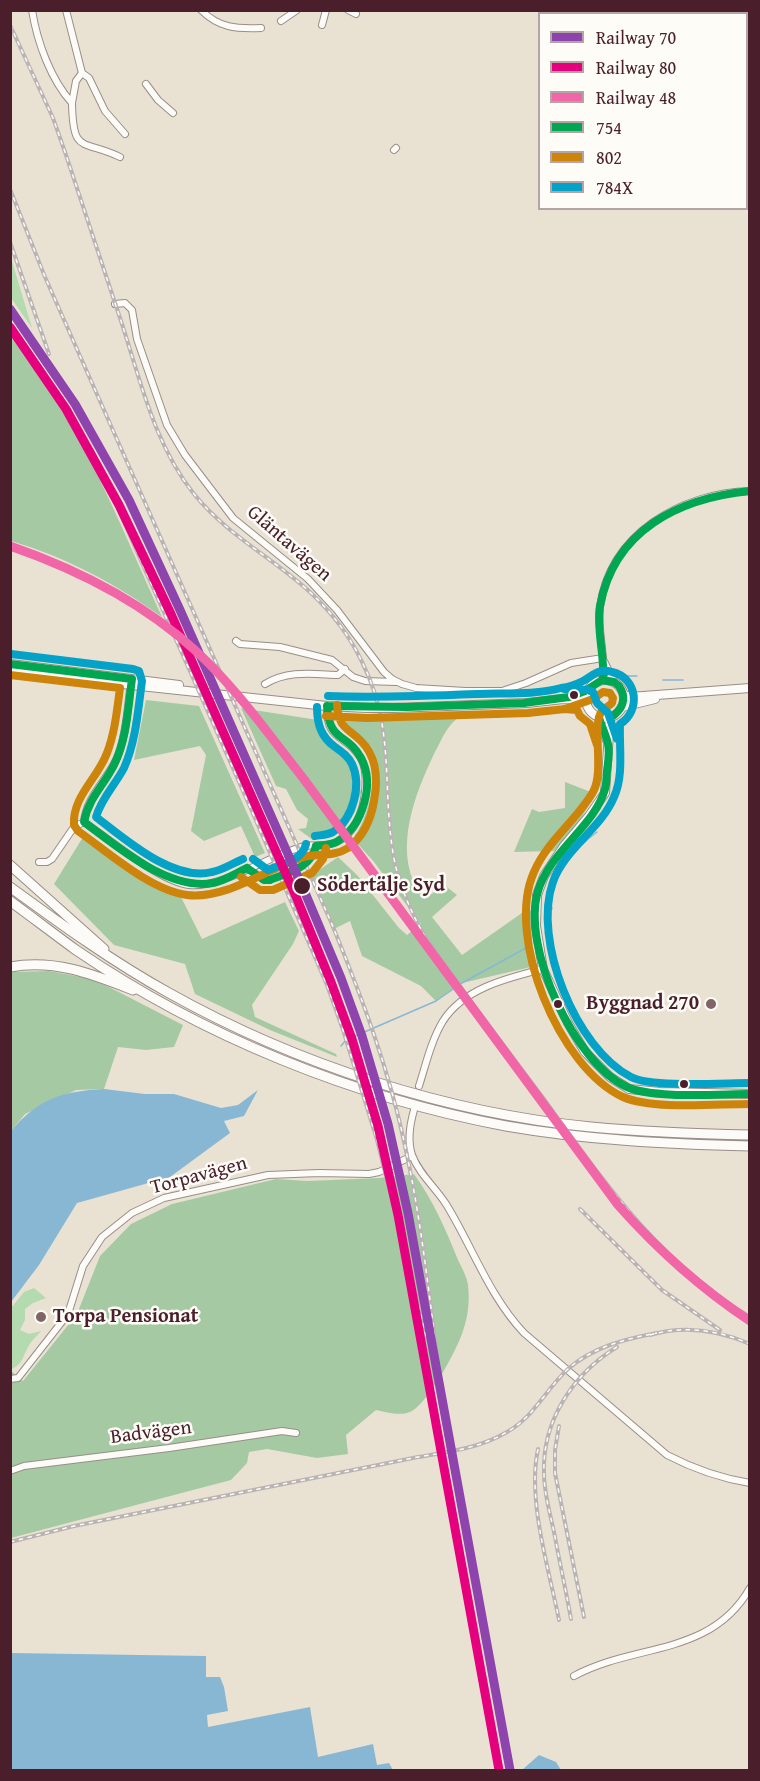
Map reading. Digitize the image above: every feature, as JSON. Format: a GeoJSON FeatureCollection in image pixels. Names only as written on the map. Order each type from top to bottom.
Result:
{"type":"FeatureCollection","features":[{"type":"Feature","properties":{"kind":"highway"},"geometry":{"type":"LineString","coordinates":[[10,865],[131,971]]}},
{"type":"Feature","properties":{"kind":"highway"},"geometry":{"type":"LineString","coordinates":[[10,887],[82,940],[131,971],[216,1018],[261,1039],[337,1069],[435,1099],[508,1115],[590,1127],[692,1134],[750,1135]]}},
{"type":"Feature","properties":{"kind":"highway"},"geometry":{"type":"LineString","coordinates":[[10,901],[77,950],[159,1000],[213,1029],[304,1068],[410,1103],[506,1126],[590,1138],[691,1145],[750,1146]]}},
{"type":"Feature","properties":{"kind":"highway"},"geometry":{"type":"LineString","coordinates":[[10,967],[41,964],[76,969],[159,1000]]}},
{"type":"Feature","properties":{"kind":"main road"},"geometry":{"type":"LineString","coordinates":[[10,664],[131,682]]}},
{"type":"Feature","properties":{"kind":"main road"},"geometry":{"type":"LineString","coordinates":[[10,669],[327,706],[393,708],[527,704],[563,699],[586,700]]}},
{"type":"Feature","properties":{"kind":"main road"},"geometry":{"type":"LineString","coordinates":[[608,744],[598,717],[588,709],[586,700],[588,690],[593,684],[603,680],[615,683],[624,695],[630,697],[750,688]]}},
{"type":"Feature","properties":{"kind":"main road"},"geometry":{"type":"LineString","coordinates":[[563,699],[588,690]]}},
{"type":"Feature","properties":{"kind":"main road"},"geometry":{"type":"LineString","coordinates":[[622,707],[683,694]]}},
{"type":"Feature","properties":{"kind":"main road"},"geometry":{"type":"LineString","coordinates":[[598,717],[616,716],[622,707],[624,695]]}},
{"type":"Feature","properties":{"kind":"main road"},"geometry":{"type":"LineString","coordinates":[[610,718],[605,793],[590,816],[564,846],[544,876],[537,895],[536,926],[543,969],[568,1023],[585,1052],[610,1077],[629,1089],[750,1094]]}},
{"type":"Feature","properties":{"kind":"street"},"geometry":{"type":"LineString","coordinates":[[32,10],[33,21],[47,60],[61,91],[72,103]]}},
{"type":"Feature","properties":{"kind":"street"},"geometry":{"type":"LineString","coordinates":[[66,10],[82,73],[89,78],[105,111],[125,134]]}},
{"type":"Feature","properties":{"kind":"street"},"geometry":{"type":"LineString","coordinates":[[201,10],[211,21],[240,29],[261,28]]}},
{"type":"Feature","properties":{"kind":"street"},"geometry":{"type":"LineString","coordinates":[[280,21],[297,10]]}},
{"type":"Feature","properties":{"kind":"street"},"geometry":{"type":"LineString","coordinates":[[322,25],[326,10]]}},
{"type":"Feature","properties":{"kind":"street"},"geometry":{"type":"LineString","coordinates":[[348,10],[356,14]]}},
{"type":"Feature","properties":{"kind":"street"},"geometry":{"type":"LineString","coordinates":[[82,73],[76,81],[72,103],[73,129],[81,143],[120,157]]}},
{"type":"Feature","properties":{"kind":"street"},"geometry":{"type":"LineString","coordinates":[[146,84],[173,114]]}},
{"type":"Feature","properties":{"kind":"street","name":"Gläntavägen"},"geometry":{"type":"LineString","coordinates":[[115,304],[125,303],[132,310],[137,339],[167,425],[185,455],[239,524],[291,564],[315,586],[356,634],[384,672],[396,682]]}},
{"type":"Feature","properties":{"kind":"street"},"geometry":{"type":"LineString","coordinates":[[603,680],[599,622],[604,589],[616,562],[637,534],[659,516],[690,501],[727,492],[750,490]]}},
{"type":"Feature","properties":{"kind":"street"},"geometry":{"type":"LineString","coordinates":[[236,641],[240,644],[280,647],[332,660],[353,677],[365,681],[396,682],[426,689],[502,691],[571,663],[603,658]]}},
{"type":"Feature","properties":{"kind":"street"},"geometry":{"type":"LineString","coordinates":[[603,658],[615,683]]}},
{"type":"Feature","properties":{"kind":"street"},"geometry":{"type":"LineString","coordinates":[[265,684],[292,673],[338,675],[345,669]]}},
{"type":"Feature","properties":{"kind":"street"},"geometry":{"type":"LineString","coordinates":[[84,822],[85,810],[117,759],[131,682]]}},
{"type":"Feature","properties":{"kind":"street"},"geometry":{"type":"LineString","coordinates":[[84,822],[157,872],[190,885],[213,883],[307,846],[337,842],[351,831],[358,819],[365,794],[365,780],[360,758],[330,728],[327,706]]}},
{"type":"Feature","properties":{"kind":"street"},"geometry":{"type":"LineString","coordinates":[[39,862],[52,859],[74,827],[84,822]]}},
{"type":"Feature","properties":{"kind":"street"},"geometry":{"type":"LineString","coordinates":[[420,1086],[436,1034],[453,1009],[467,997],[486,987],[543,969]]}},
{"type":"Feature","properties":{"kind":"street"},"geometry":{"type":"LineString","coordinates":[[414,1110],[409,1136],[412,1156],[462,1230],[489,1285],[524,1333],[667,1455],[723,1479],[750,1483]]}},
{"type":"Feature","properties":{"kind":"street","name":"Torpavägen"},"geometry":{"type":"LineString","coordinates":[[10,1378],[18,1378],[68,1314],[83,1266],[102,1237],[132,1213],[164,1198],[268,1175],[369,1174],[379,1172],[412,1156]]}},
{"type":"Feature","properties":{"kind":"street","name":"Badvägen"},"geometry":{"type":"LineString","coordinates":[[10,1471],[24,1466],[92,1456],[169,1448],[282,1431],[296,1432]]}},
{"type":"Feature","properties":{"kind":"street"},"geometry":{"type":"LineString","coordinates":[[574,1676],[590,1667],[696,1638],[726,1619],[750,1588]]}},
{"type":"Feature","properties":{"kind":"green space"},"geometry":{"type":"Polygon","coordinates":[[[11,258],[32,328],[11,298],[11,258]]]}},
{"type":"Feature","properties":{"kind":"green space"},"geometry":{"type":"Polygon","coordinates":[[[11,332],[57,399],[77,434],[113,507],[162,617],[127,593],[71,563],[11,541],[11,332]]]}},
{"type":"Feature","properties":{"kind":"green space"},"geometry":{"type":"Polygon","coordinates":[[[146,700],[199,706],[265,853],[255,857],[241,826],[204,841],[191,831],[206,755],[200,746],[134,760],[146,700]]]}},
{"type":"Feature","properties":{"kind":"green space"},"geometry":{"type":"Polygon","coordinates":[[[241,708],[318,720],[326,737],[354,763],[361,792],[355,812],[343,832],[313,840],[298,829],[306,828],[308,819],[297,810],[286,789],[276,786],[241,708]]]}},
{"type":"Feature","properties":{"kind":"green space"},"geometry":{"type":"Polygon","coordinates":[[[460,716],[442,738],[414,803],[407,838],[410,873],[417,889],[432,894],[443,884],[457,895],[432,917],[462,955],[529,908],[532,913],[531,967],[462,983],[436,1001],[421,986],[362,956],[350,921],[334,929],[309,877],[338,857],[357,875],[407,935],[421,924],[357,843],[359,842],[355,835],[368,807],[374,771],[371,753],[350,732],[345,721],[460,716]]]}},
{"type":"Feature","properties":{"kind":"green space"},"geometry":{"type":"Polygon","coordinates":[[[565,782],[596,794],[576,826],[554,851],[514,852],[532,809],[539,812],[565,808],[565,782]]]}},
{"type":"Feature","properties":{"kind":"green space"},"geometry":{"type":"Polygon","coordinates":[[[83,837],[180,895],[202,939],[285,902],[299,931],[293,944],[252,1005],[255,1017],[336,1054],[337,1057],[270,1030],[195,994],[185,964],[114,945],[54,884],[83,837]]]}},
{"type":"Feature","properties":{"kind":"green space"},"geometry":{"type":"Polygon","coordinates":[[[49,971],[87,978],[105,985],[183,1025],[174,1047],[146,1050],[118,1047],[104,1089],[76,1090],[25,1114],[11,1131],[11,972],[49,971]]]}},
{"type":"Feature","properties":{"kind":"green space"},"geometry":{"type":"Polygon","coordinates":[[[414,1174],[444,1226],[467,1279],[469,1297],[466,1320],[460,1339],[442,1374],[419,1405],[404,1414],[376,1410],[346,1435],[348,1454],[317,1458],[267,1449],[249,1452],[247,1463],[231,1480],[11,1538],[11,1371],[23,1381],[77,1314],[100,1256],[131,1224],[172,1204],[276,1179],[307,1181],[414,1174]]]}},
{"type":"Feature","properties":{"kind":"green space"},"geometry":{"type":"Polygon","coordinates":[[[34,1288],[46,1298],[25,1309],[25,1320],[20,1330],[29,1334],[41,1331],[29,1345],[20,1363],[11,1369],[11,1308],[24,1292],[34,1288]]]}},
{"type":"Feature","properties":{"kind":"water"},"geometry":{"type":"Polygon","coordinates":[[[104,1089],[145,1094],[174,1094],[221,1108],[238,1105],[258,1090],[244,1116],[224,1121],[230,1133],[170,1177],[77,1203],[39,1265],[11,1302],[11,1131],[31,1111],[52,1099],[76,1092],[104,1089]]]}},
{"type":"Feature","properties":{"kind":"water"},"geometry":{"type":"Polygon","coordinates":[[[11,1653],[206,1656],[206,1677],[220,1677],[228,1711],[207,1715],[208,1727],[310,1707],[318,1757],[373,1744],[377,1765],[389,1763],[393,1770],[11,1770],[11,1653]]]}},
{"type":"Feature","properties":{"kind":"water"},"geometry":{"type":"Polygon","coordinates":[[[539,1755],[556,1762],[561,1770],[522,1770],[539,1755]]]}},
{"type":"Feature","properties":{"kind":"waterway"},"geometry":{"type":"LineString","coordinates":[[623,676],[637,676]]}},
{"type":"Feature","properties":{"kind":"waterway"},"geometry":{"type":"LineString","coordinates":[[663,680],[683,680]]}},
{"type":"Feature","properties":{"kind":"waterway"},"geometry":{"type":"LineString","coordinates":[[552,909],[551,899],[558,877],[572,856],[597,832]]}},
{"type":"Feature","properties":{"kind":"waterway"},"geometry":{"type":"LineString","coordinates":[[341,1046],[346,1040],[436,1001],[462,983],[526,948]]}},
{"type":"Feature","properties":{"kind":"railway"},"geometry":{"type":"LineString","coordinates":[[10,25],[53,118],[150,413],[180,475],[207,509],[221,522],[311,593],[340,625],[362,662],[372,686],[383,733],[395,864],[405,896],[425,937],[587,1158],[634,1217],[687,1271],[750,1317]]}},
{"type":"Feature","properties":{"kind":"railway"},"geometry":{"type":"LineString","coordinates":[[10,189],[45,277],[331,922],[363,1005],[391,1089],[411,1175],[440,1381]]}},
{"type":"Feature","properties":{"kind":"railway"},"geometry":{"type":"LineString","coordinates":[[10,242],[49,354]]}},
{"type":"Feature","properties":{"kind":"railway"},"geometry":{"type":"LineString","coordinates":[[92,450],[327,985],[377,1140],[427,1340]]}},
{"type":"Feature","properties":{"kind":"railway"},"geometry":{"type":"LineString","coordinates":[[580,1209],[662,1290],[720,1330]]}},
{"type":"Feature","properties":{"kind":"railway"},"geometry":{"type":"LineString","coordinates":[[650,1335],[675,1330],[701,1330],[726,1335],[750,1344]]}},
{"type":"Feature","properties":{"kind":"railway"},"geometry":{"type":"LineString","coordinates":[[10,1542],[74,1526],[475,1446],[507,1432],[525,1419],[553,1385],[578,1361],[621,1341],[657,1333]]}},
{"type":"Feature","properties":{"kind":"railway"},"geometry":{"type":"LineString","coordinates":[[571,1619],[546,1497],[544,1481],[548,1435],[563,1401],[574,1385],[601,1358],[617,1347]]}},
{"type":"Feature","properties":{"kind":"railway"},"geometry":{"type":"LineString","coordinates":[[559,1426],[555,1450],[555,1473],[584,1617]]}},
{"type":"Feature","properties":{"kind":"railway"},"geometry":{"type":"LineString","coordinates":[[538,1449],[535,1469],[537,1512],[559,1620]]}},
{"type":"Feature","properties":{"kind":"rail line","name":"70"},"geometry":{"type":"LineString","coordinates":[[10,309],[75,404],[129,500],[306,895],[341,978],[362,1036],[388,1124],[408,1213],[510,1770]]}},
{"type":"Feature","properties":{"kind":"rail line","name":"80"},"geometry":{"type":"LineString","coordinates":[[10,327],[66,409],[119,505],[171,614],[297,899],[352,1039],[378,1126],[398,1215],[499,1770]]}},
{"type":"Feature","properties":{"kind":"rail line","name":"48"},"geometry":{"type":"LineString","coordinates":[[10,546],[36,555],[109,589],[155,618],[212,666],[303,778],[618,1205],[680,1267],[750,1321]]}},
{"type":"Feature","properties":{"kind":"transit line","name":"754"},"geometry":{"type":"LineString","coordinates":[[603,680],[600,606],[608,580],[619,557],[635,538],[675,510],[699,501],[750,491]]}},
{"type":"Feature","properties":{"kind":"transit line","name":"784X"},"geometry":{"type":"LineString","coordinates":[[11,654],[139,671],[142,681],[131,747],[124,768],[96,817],[135,847],[166,865],[182,871],[212,872],[243,859]]}},
{"type":"Feature","properties":{"kind":"transit line","name":"754"},"geometry":{"type":"LineString","coordinates":[[10,664],[132,679],[122,745],[110,772],[89,806],[84,822],[144,865],[179,880],[196,884],[213,883],[247,868]]}},
{"type":"Feature","properties":{"kind":"transit line","name":"784X"},"geometry":{"type":"LineString","coordinates":[[328,696],[531,693],[569,686],[603,671],[621,675],[631,688],[634,703],[627,718],[620,724],[620,771],[617,789],[601,819],[565,859],[553,882],[548,906],[549,933],[554,962],[564,991],[593,1043],[611,1063],[631,1077],[671,1084],[750,1083]]}},
{"type":"Feature","properties":{"kind":"transit line","name":"802"},"geometry":{"type":"LineString","coordinates":[[10,675],[120,688],[110,745],[103,762],[77,805],[74,825],[78,831],[144,878],[173,892],[187,895],[217,893],[304,857],[343,851],[358,839],[366,827],[373,808],[376,785],[375,769],[366,747],[342,723],[337,705]]}},
{"type":"Feature","properties":{"kind":"transit line","name":"754"},"geometry":{"type":"LineString","coordinates":[[327,706],[407,707],[524,703],[569,697],[585,691],[602,680],[614,682],[619,686],[623,695],[620,708],[610,718]]}},
{"type":"Feature","properties":{"kind":"transit line","name":"784X"},"geometry":{"type":"LineString","coordinates":[[564,689],[593,692],[597,703],[608,713],[617,739]]}},
{"type":"Feature","properties":{"kind":"transit line","name":"802"},"geometry":{"type":"LineString","coordinates":[[326,716],[367,718],[528,713],[565,709],[593,699],[603,692],[610,693],[613,698],[612,703],[602,711],[599,718],[598,772],[593,792],[546,850],[534,872],[527,899],[527,930],[533,964],[544,998],[559,1030],[578,1059],[600,1082],[623,1097],[651,1104],[667,1105],[750,1104]]}},
{"type":"Feature","properties":{"kind":"transit line","name":"754"},"geometry":{"type":"LineString","coordinates":[[316,846],[338,841],[354,825],[364,803],[367,780],[365,768],[356,750],[331,726],[327,706]]}},
{"type":"Feature","properties":{"kind":"transit line","name":"784X"},"geometry":{"type":"LineString","coordinates":[[315,836],[333,832],[340,826],[346,819],[356,791],[355,772],[350,761],[323,734],[317,707]]}},
{"type":"Feature","properties":{"kind":"transit line","name":"802"},"geometry":{"type":"LineString","coordinates":[[564,709],[577,710],[580,716],[590,724],[597,745]]}},
{"type":"Feature","properties":{"kind":"transit line","name":"754"},"geometry":{"type":"LineString","coordinates":[[599,718],[609,747],[605,789],[592,815],[552,863],[538,891],[535,915],[537,942],[556,1001],[588,1054],[607,1074],[627,1087],[638,1091],[669,1094],[750,1094]]}},
{"type":"Feature","properties":{"kind":"transit line","name":"784X"},"geometry":{"type":"LineString","coordinates":[[253,859],[268,870],[296,858],[304,850],[306,844]]}},
{"type":"Feature","properties":{"kind":"transit line","name":"754"},"geometry":{"type":"LineString","coordinates":[[247,868],[264,880],[270,880],[292,872],[304,864],[316,846]]}},
{"type":"Feature","properties":{"kind":"transit line","name":"802"},"geometry":{"type":"LineString","coordinates":[[241,877],[260,890],[273,890],[312,873],[323,859],[326,848]]}},
{"type":"Feature","properties":{"kind":"place","name":"Södertälje Syd"},"geometry":{"type":"Point","coordinates":[302,886]}},
{"type":"Feature","properties":{"kind":"place","name":"Byggnad 270"},"geometry":{"type":"Point","coordinates":[711,1004]}},
{"type":"Feature","properties":{"kind":"place","name":"Torpa Pensionat"},"geometry":{"type":"Point","coordinates":[41,1317]}}]}
